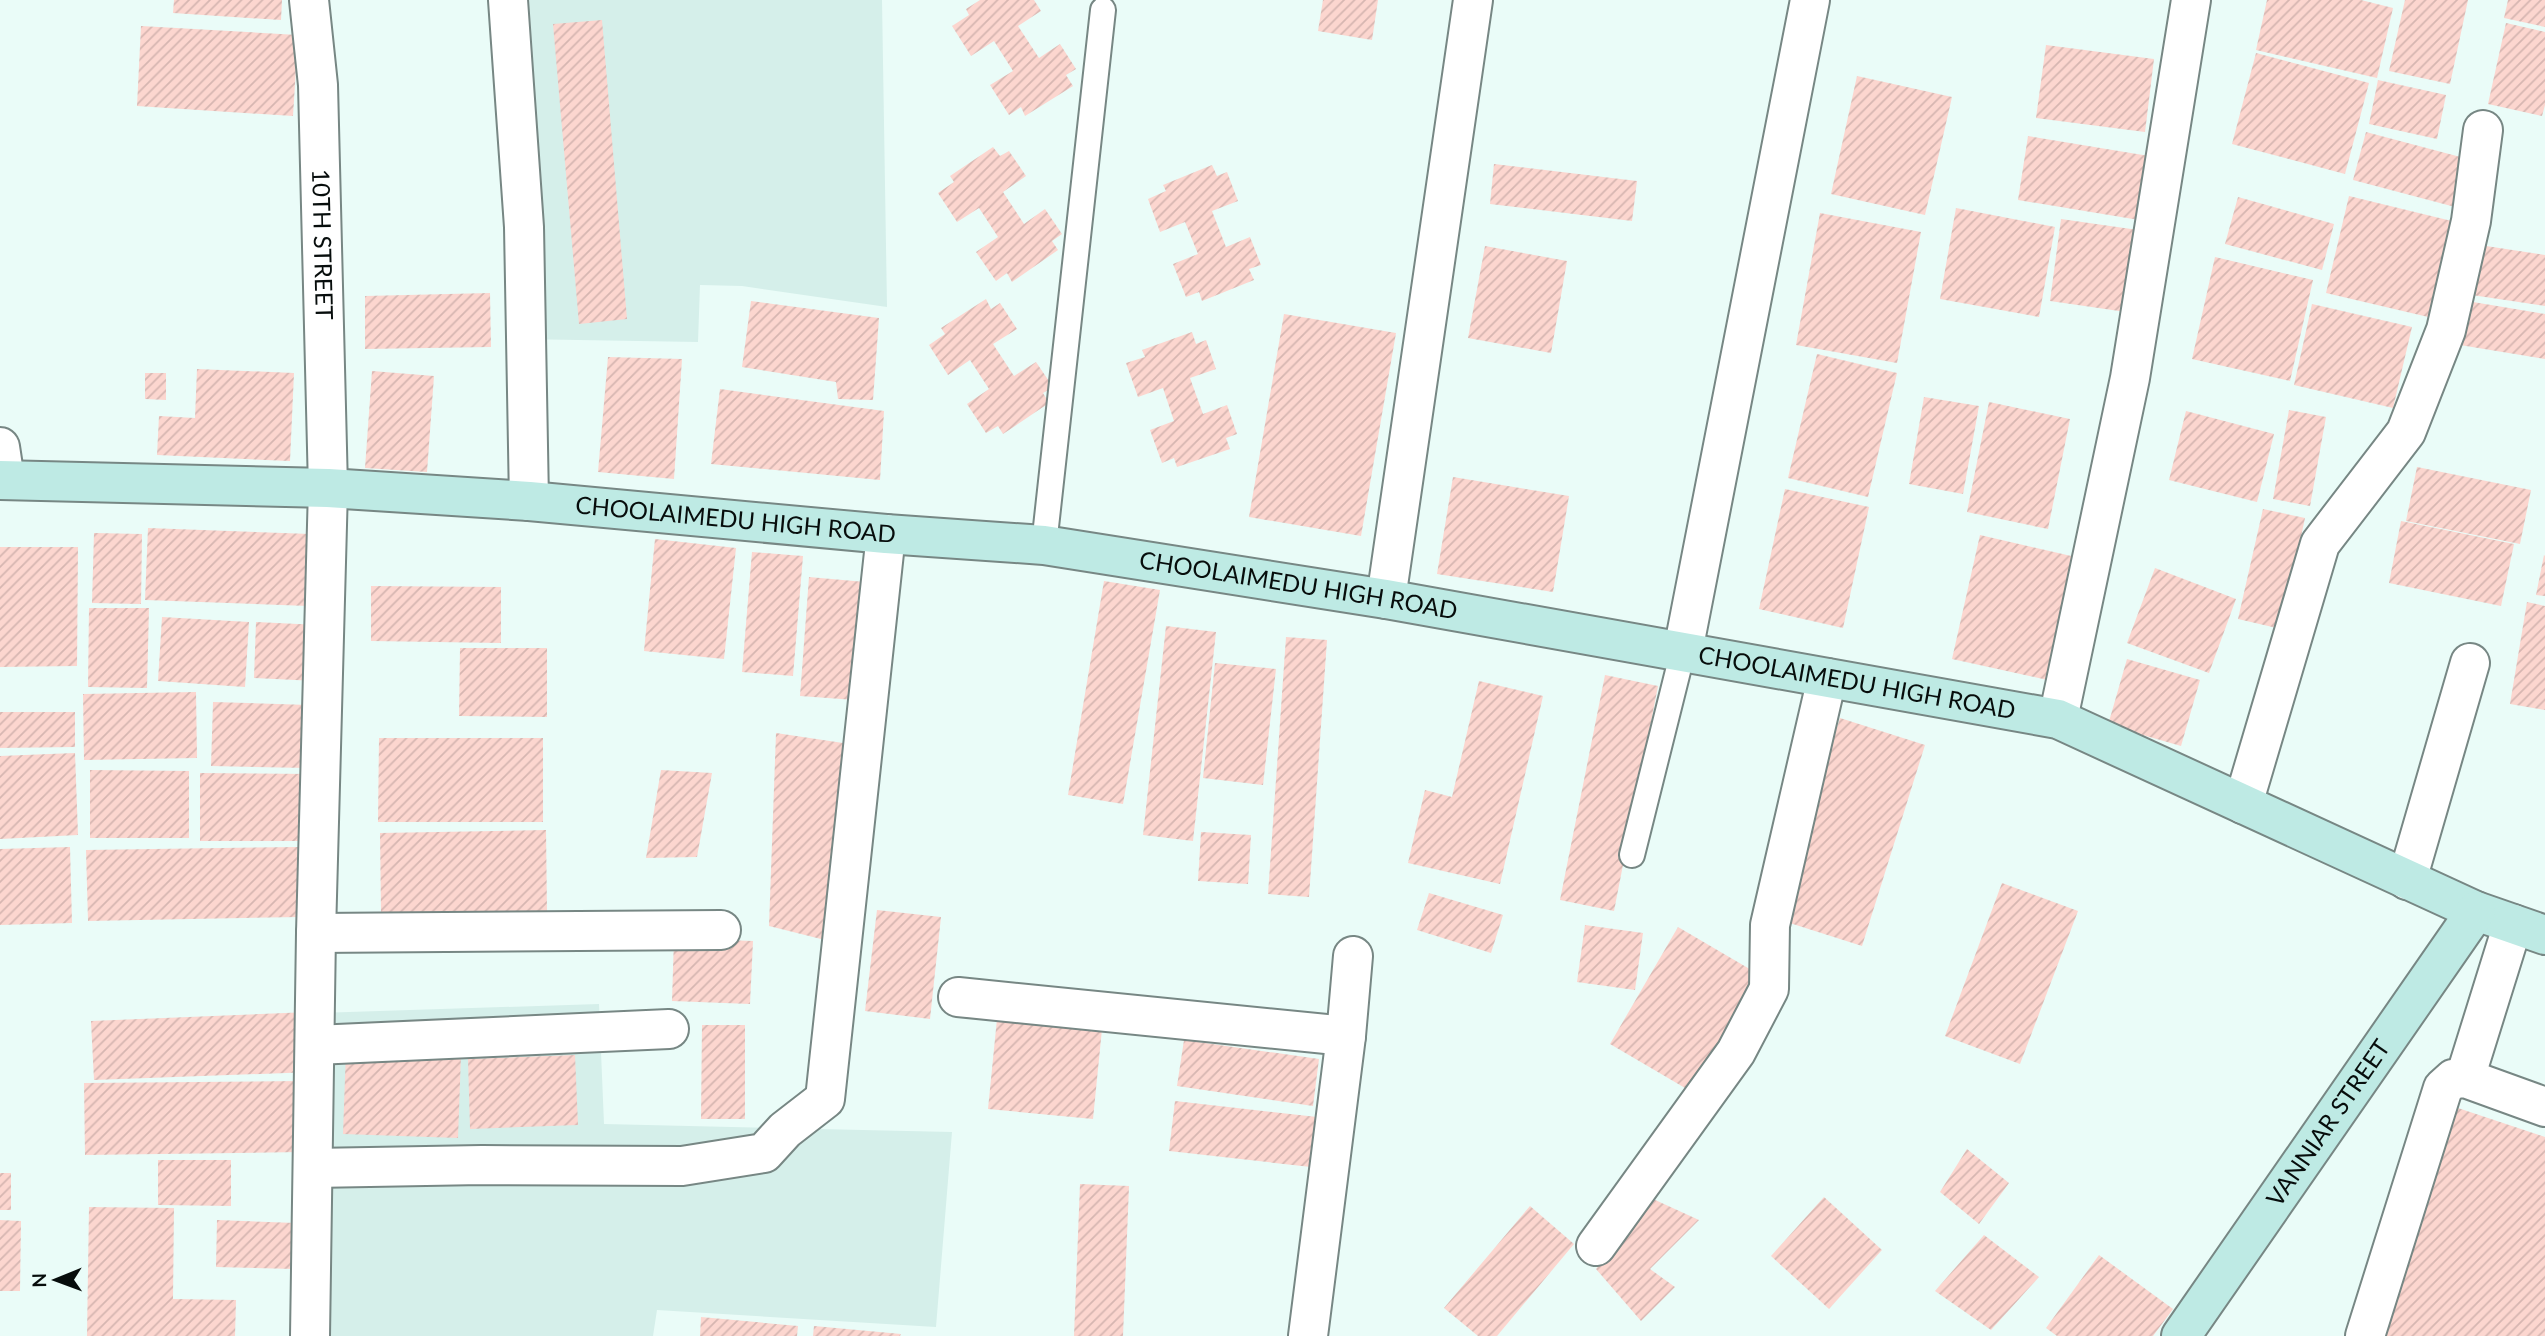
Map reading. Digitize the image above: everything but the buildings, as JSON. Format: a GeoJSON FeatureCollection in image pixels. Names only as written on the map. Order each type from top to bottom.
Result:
{"type":"FeatureCollection","features":[{"type":"Feature","properties":{"kind":"street","name":"10TH STREET"},"geometry":{"type":"LineString","coordinates":[[309,0],[318,85],[328,488],[316,933],[310,1336]]}},
{"type":"Feature","properties":{"kind":"street"},"geometry":{"type":"LineString","coordinates":[[508,0],[524,227],[529,501]]}},
{"type":"Feature","properties":{"kind":"street"},"geometry":{"type":"LineString","coordinates":[[1386,599],[1473,0]]}},
{"type":"Feature","properties":{"kind":"street"},"geometry":{"type":"LineString","coordinates":[[1683,651],[1810,0]]}},
{"type":"Feature","properties":{"kind":"street"},"geometry":{"type":"LineString","coordinates":[[2058,719],[2130,379],[2191,0]]}},
{"type":"Feature","properties":{"kind":"street"},"geometry":{"type":"LineString","coordinates":[[2243,804],[2320,544],[2406,432],[2446,330],[2471,221],[2483,130]]}},
{"type":"Feature","properties":{"kind":"street","name":"CHOOLAIMEDU HIGH ROAD"},"geometry":{"type":"LineString","coordinates":[[2,469],[529,501],[886,534],[1044,545],[1386,599],[2058,719],[2476,911],[2529,930]]}},
{"type":"Feature","properties":{"kind":"street"},"geometry":{"type":"LineString","coordinates":[[313,1168],[682,1166],[764,1153],[785,1130],[825,1099],[886,534]]}},
{"type":"Feature","properties":{"kind":"street"},"geometry":{"type":"LineString","coordinates":[[2407,880],[2470,663]]}},
{"type":"Feature","properties":{"kind":"street"},"geometry":{"type":"LineString","coordinates":[[1596,1246],[1736,1052],[1769,989],[1770,925],[1827,678]]}},
{"type":"Feature","properties":{"kind":"street","name":"VANNIAR STREET"},"geometry":{"type":"LineString","coordinates":[[2181,1336],[2476,911]]}},
{"type":"Feature","properties":{"kind":"street"},"geometry":{"type":"LineString","coordinates":[[316,933],[721,930]]}},
{"type":"Feature","properties":{"kind":"street"},"geometry":{"type":"LineString","coordinates":[[2465,1079],[2529,930]]}},
{"type":"Feature","properties":{"kind":"street"},"geometry":{"type":"LineString","coordinates":[[1308,1336],[1346,1036],[1353,956]]}},
{"type":"Feature","properties":{"kind":"street"},"geometry":{"type":"LineString","coordinates":[[958,997],[1346,1036]]}},
{"type":"Feature","properties":{"kind":"street"},"geometry":{"type":"LineString","coordinates":[[315,1045],[669,1029]]}},
{"type":"Feature","properties":{"kind":"street"},"geometry":{"type":"LineString","coordinates":[[2365,1336],[2443,1088],[2453,1079],[2465,1079],[2545,1107]]}},
{"type":"Feature","properties":{"kind":"lane"},"geometry":{"type":"LineString","coordinates":[[1044,545],[1103,10]]}},
{"type":"Feature","properties":{"kind":"lane"},"geometry":{"type":"LineString","coordinates":[[1632,855],[1683,651]]}},
{"type":"Feature","properties":{"kind":"shaded area"},"geometry":{"type":"Polygon","coordinates":[[[498,0],[882,0],[887,307],[742,286],[700,285],[698,342],[518,339],[498,0]]]}},
{"type":"Feature","properties":{"kind":"shaded area"},"geometry":{"type":"Polygon","coordinates":[[[599,1004],[604,1124],[952,1132],[936,1327],[657,1310],[653,1336],[328,1336],[318,1013],[599,1004]]]}}]}
